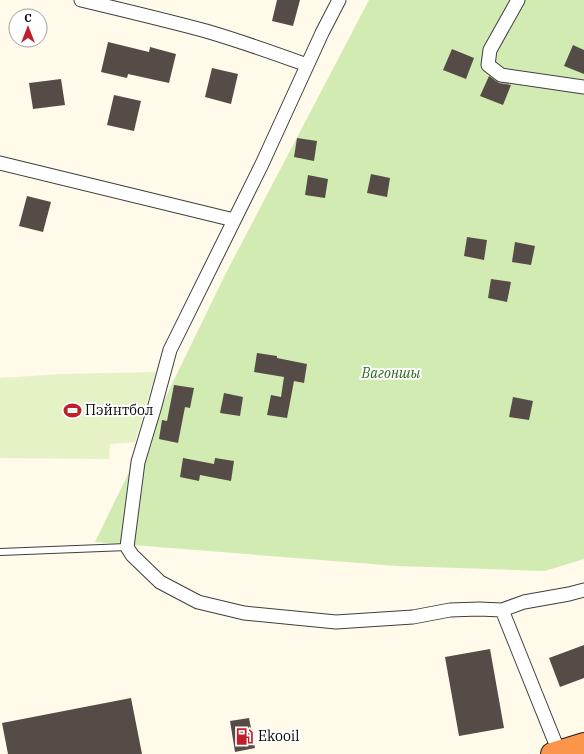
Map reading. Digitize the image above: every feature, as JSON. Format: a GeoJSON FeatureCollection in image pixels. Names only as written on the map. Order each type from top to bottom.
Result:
{"type":"FeatureCollection","features":[{"type":"Feature","properties":{"kind":"highway"},"geometry":{"type":"LineString","coordinates":[[556,753],[584,744]]}},
{"type":"Feature","properties":{"kind":"street"},"geometry":{"type":"LineString","coordinates":[[81,0],[206,31],[308,65]]}},
{"type":"Feature","properties":{"kind":"street"},"geometry":{"type":"LineString","coordinates":[[339,0],[322,33],[262,164],[170,350],[138,462],[127,546],[132,555],[160,582],[198,602],[244,613],[336,622],[413,617],[450,610],[502,610],[524,602],[584,590]]}},
{"type":"Feature","properties":{"kind":"street"},"geometry":{"type":"LineString","coordinates":[[518,0],[490,50],[488,65],[501,75],[584,87]]}},
{"type":"Feature","properties":{"kind":"street"},"geometry":{"type":"LineString","coordinates":[[0,163],[234,220]]}},
{"type":"Feature","properties":{"kind":"street"},"geometry":{"type":"LineString","coordinates":[[502,610],[556,753]]}},
{"type":"Feature","properties":{"kind":"lane"},"geometry":{"type":"LineString","coordinates":[[0,552],[127,546]]}},
{"type":"Feature","properties":{"kind":"green space","name":"Вагоншы"},"geometry":{"type":"Polygon","coordinates":[[[369,0],[584,0],[584,559],[545,571],[397,566],[95,542],[226,273],[369,0]]]}},
{"type":"Feature","properties":{"kind":"green space","name":"Пэйнтбол"},"geometry":{"type":"Polygon","coordinates":[[[156,372],[135,442],[110,444],[109,459],[0,458],[0,378],[63,374],[156,372]]]}},
{"type":"Feature","properties":{"kind":"building"},"geometry":{"type":"Polygon","coordinates":[[[277,0],[300,0],[293,26],[272,21],[277,0]]]}},
{"type":"Feature","properties":{"kind":"building"},"geometry":{"type":"Polygon","coordinates":[[[108,42],[149,52],[150,47],[176,54],[169,83],[128,74],[127,78],[101,72],[108,42]]]}},
{"type":"Feature","properties":{"kind":"building"},"geometry":{"type":"Polygon","coordinates":[[[573,45],[584,50],[584,74],[564,66],[573,45]]]}},
{"type":"Feature","properties":{"kind":"building"},"geometry":{"type":"Polygon","coordinates":[[[452,49],[474,58],[466,79],[443,70],[452,49]]]}},
{"type":"Feature","properties":{"kind":"building"},"geometry":{"type":"Polygon","coordinates":[[[212,68],[238,74],[231,104],[205,97],[212,68]]]}},
{"type":"Feature","properties":{"kind":"building"},"geometry":{"type":"Polygon","coordinates":[[[489,76],[499,83],[511,85],[503,105],[480,96],[489,76]]]}},
{"type":"Feature","properties":{"kind":"building"},"geometry":{"type":"Polygon","coordinates":[[[61,79],[65,105],[33,109],[29,83],[61,79]]]}},
{"type":"Feature","properties":{"kind":"building"},"geometry":{"type":"Polygon","coordinates":[[[114,95],[141,101],[134,131],[107,125],[114,95]]]}},
{"type":"Feature","properties":{"kind":"building"},"geometry":{"type":"Polygon","coordinates":[[[297,138],[317,141],[314,161],[294,157],[297,138]]]}},
{"type":"Feature","properties":{"kind":"building"},"geometry":{"type":"Polygon","coordinates":[[[371,174],[390,178],[387,197],[367,193],[371,174]]]}},
{"type":"Feature","properties":{"kind":"building"},"geometry":{"type":"Polygon","coordinates":[[[308,175],[328,179],[325,198],[305,195],[308,175]]]}},
{"type":"Feature","properties":{"kind":"building"},"geometry":{"type":"Polygon","coordinates":[[[27,196],[51,202],[43,232],[19,226],[27,196]]]}},
{"type":"Feature","properties":{"kind":"building"},"geometry":{"type":"Polygon","coordinates":[[[467,237],[487,240],[484,260],[464,256],[467,237]]]}},
{"type":"Feature","properties":{"kind":"building"},"geometry":{"type":"Polygon","coordinates":[[[515,242],[535,246],[531,265],[512,262],[515,242]]]}},
{"type":"Feature","properties":{"kind":"building"},"geometry":{"type":"Polygon","coordinates":[[[491,279],[511,282],[507,302],[488,298],[491,279]]]}},
{"type":"Feature","properties":{"kind":"building"},"geometry":{"type":"Polygon","coordinates":[[[257,353],[277,356],[277,358],[307,364],[304,383],[294,381],[287,418],[267,415],[271,395],[281,397],[284,377],[254,372],[257,353]]]}},
{"type":"Feature","properties":{"kind":"building"},"geometry":{"type":"Polygon","coordinates":[[[174,385],[194,388],[190,408],[185,407],[178,443],[159,439],[162,420],[167,421],[174,385]]]}},
{"type":"Feature","properties":{"kind":"building"},"geometry":{"type":"Polygon","coordinates":[[[224,393],[243,397],[240,416],[220,413],[224,393]]]}},
{"type":"Feature","properties":{"kind":"building"},"geometry":{"type":"Polygon","coordinates":[[[513,397],[533,401],[529,420],[509,417],[513,397]]]}},
{"type":"Feature","properties":{"kind":"building"},"geometry":{"type":"Polygon","coordinates":[[[183,458],[214,464],[215,458],[234,461],[231,481],[200,475],[199,481],[180,477],[183,458]]]}},
{"type":"Feature","properties":{"kind":"building"},"geometry":{"type":"Polygon","coordinates":[[[584,645],[584,678],[560,687],[549,658],[584,645]]]}},
{"type":"Feature","properties":{"kind":"building"},"geometry":{"type":"Polygon","coordinates":[[[490,649],[504,728],[459,736],[445,657],[490,649]]]}},
{"type":"Feature","properties":{"kind":"building"},"geometry":{"type":"Polygon","coordinates":[[[131,698],[142,754],[8,754],[2,723],[131,698]]]}},
{"type":"Feature","properties":{"kind":"building"},"geometry":{"type":"Polygon","coordinates":[[[249,718],[255,748],[235,752],[230,721],[249,718]]]}},
{"type":"Feature","properties":{"kind":"place","name":"Пэйнтбол"},"geometry":{"type":"Point","coordinates":[72,410]}},
{"type":"Feature","properties":{"kind":"place","name":"Ekooil"},"geometry":{"type":"Point","coordinates":[245,736]}}]}
